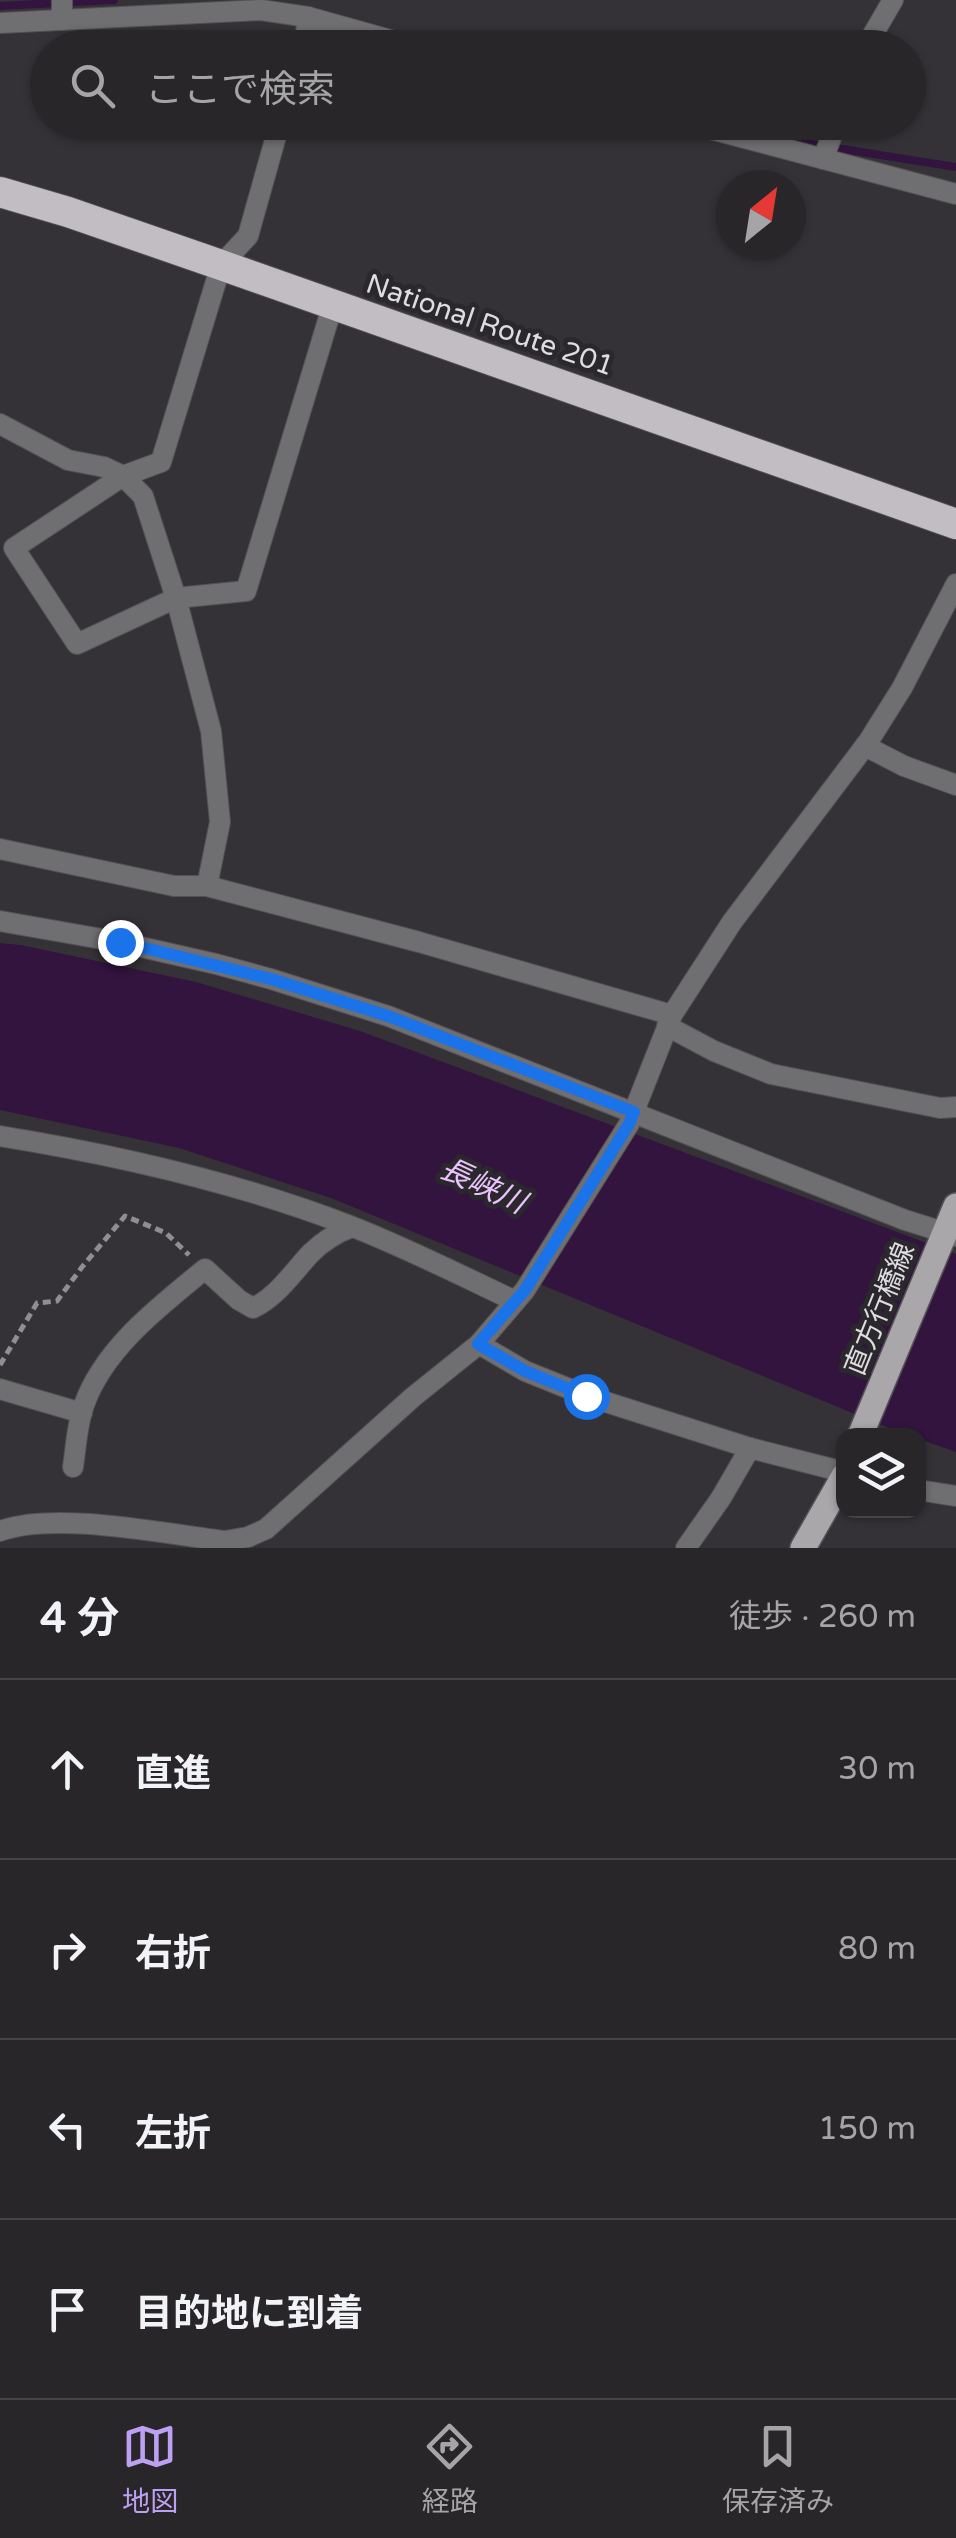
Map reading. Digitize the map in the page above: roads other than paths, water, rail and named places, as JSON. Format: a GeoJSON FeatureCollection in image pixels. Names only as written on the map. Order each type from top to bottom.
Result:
{"type":"FeatureCollection","features":[{"type":"Feature","properties":{"kind":"highway","name":"National Route 201"},"geometry":{"type":"LineString","coordinates":[[0,192],[221,265],[956,524]]}},
{"type":"Feature","properties":{"kind":"main road","name":"直方行橋線"},"geometry":{"type":"LineString","coordinates":[[863,1428],[946,1238],[956,1206]]}},
{"type":"Feature","properties":{"kind":"main road"},"geometry":{"type":"LineString","coordinates":[[802,1548],[836,1488]]}},
{"type":"Feature","properties":{"kind":"street"},"geometry":{"type":"LineString","coordinates":[[876,30],[894,0]]}},
{"type":"Feature","properties":{"kind":"street"},"geometry":{"type":"LineString","coordinates":[[0,23],[62,11],[262,5],[355,30]]}},
{"type":"Feature","properties":{"kind":"street"},"geometry":{"type":"LineString","coordinates":[[306,30],[308,17]]}},
{"type":"Feature","properties":{"kind":"street"},"geometry":{"type":"LineString","coordinates":[[275,140],[248,236],[221,265],[161,462],[123,476],[14,548],[77,644],[176,598],[246,592],[333,304]]}},
{"type":"Feature","properties":{"kind":"street"},"geometry":{"type":"LineString","coordinates":[[752,140],[956,194]]}},
{"type":"Feature","properties":{"kind":"street"},"geometry":{"type":"LineString","coordinates":[[823,159],[830,140]]}},
{"type":"Feature","properties":{"kind":"street"},"geometry":{"type":"LineString","coordinates":[[0,424],[68,460],[104,467],[123,476],[144,496],[211,731],[220,822],[207,886]]}},
{"type":"Feature","properties":{"kind":"street"},"geometry":{"type":"LineString","coordinates":[[0,1532],[14,1526],[74,1523],[224,1542],[257,1542],[266,1529],[413,1397],[478,1344],[520,1296],[632,1118],[670,1021],[732,922],[865,746],[902,688],[956,584]]}},
{"type":"Feature","properties":{"kind":"street"},"geometry":{"type":"LineString","coordinates":[[865,746],[904,766],[956,785]]}},
{"type":"Feature","properties":{"kind":"street"},"geometry":{"type":"LineString","coordinates":[[0,849],[174,886],[207,886],[419,942],[670,1021],[714,1051],[771,1074],[940,1108],[956,1107]]}},
{"type":"Feature","properties":{"kind":"street"},"geometry":{"type":"LineString","coordinates":[[0,921],[120,942],[271,979],[388,1016],[632,1118],[946,1238]]}},
{"type":"Feature","properties":{"kind":"street"},"geometry":{"type":"LineString","coordinates":[[0,1136],[170,1169],[352,1227],[520,1296]]}},
{"type":"Feature","properties":{"kind":"street"},"geometry":{"type":"LineString","coordinates":[[72,1468],[82,1413],[96,1378],[140,1325],[204,1269],[253,1308],[294,1275],[327,1239],[352,1227]]}},
{"type":"Feature","properties":{"kind":"street"},"geometry":{"type":"LineString","coordinates":[[478,1344],[525,1371],[586,1396],[836,1472]]}},
{"type":"Feature","properties":{"kind":"street"},"geometry":{"type":"LineString","coordinates":[[0,1389],[82,1413]]}},
{"type":"Feature","properties":{"kind":"street"},"geometry":{"type":"LineString","coordinates":[[686,1548],[750,1448]]}},
{"type":"Feature","properties":{"kind":"street"},"geometry":{"type":"LineString","coordinates":[[926,1491],[956,1496]]}},
{"type":"Feature","properties":{"kind":"water","name":"長峡川"},"geometry":{"type":"Polygon","coordinates":[[[0,943],[196,982],[360,1031],[956,1254],[956,1452],[926,1441],[926,1428],[889,1428],[331,1198],[179,1148],[0,1110],[0,943]]]}},
{"type":"Feature","properties":{"kind":"waterway"},"geometry":{"type":"LineString","coordinates":[[0,6],[114,0]]}},
{"type":"Feature","properties":{"kind":"waterway"},"geometry":{"type":"LineString","coordinates":[[786,140],[956,167]]}}]}
